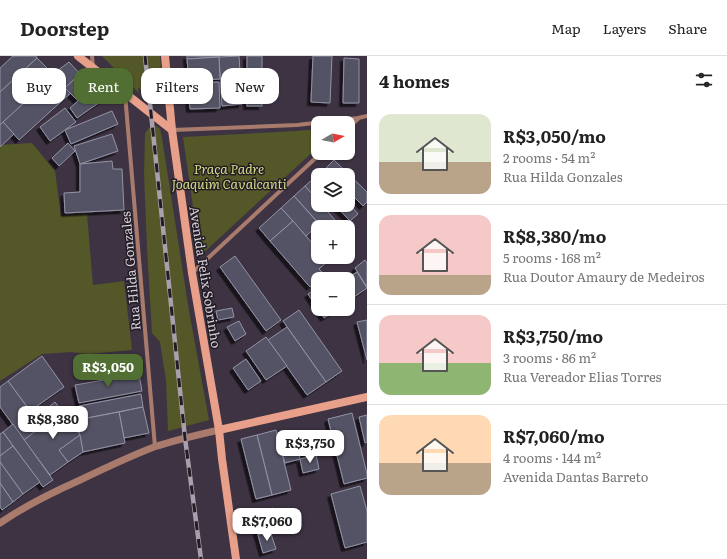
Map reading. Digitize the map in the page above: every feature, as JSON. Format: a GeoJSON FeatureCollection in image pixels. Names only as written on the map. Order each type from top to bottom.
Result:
{"type":"FeatureCollection","features":[{"type":"Feature","properties":{"kind":"main road"},"geometry":{"type":"LineString","coordinates":[[78,56],[93,67]]}},
{"type":"Feature","properties":{"kind":"main road","name":"Avenida Felix Sobrinho"},"geometry":{"type":"LineString","coordinates":[[165,56],[172,130],[192,273],[219,430],[236,559]]}},
{"type":"Feature","properties":{"kind":"main road"},"geometry":{"type":"LineString","coordinates":[[133,100],[172,130]]}},
{"type":"Feature","properties":{"kind":"main road"},"geometry":{"type":"LineString","coordinates":[[219,430],[367,397]]}},
{"type":"Feature","properties":{"kind":"street"},"geometry":{"type":"LineString","coordinates":[[92,56],[93,67]]}},
{"type":"Feature","properties":{"kind":"street","name":"Rua Hilda Gonzales"},"geometry":{"type":"LineString","coordinates":[[126,104],[155,447]]}},
{"type":"Feature","properties":{"kind":"street"},"geometry":{"type":"LineString","coordinates":[[172,130],[297,125],[367,116]]}},
{"type":"Feature","properties":{"kind":"street"},"geometry":{"type":"LineString","coordinates":[[355,121],[358,118]]}},
{"type":"Feature","properties":{"kind":"street"},"geometry":{"type":"LineString","coordinates":[[192,273],[313,160]]}},
{"type":"Feature","properties":{"kind":"street"},"geometry":{"type":"LineString","coordinates":[[0,523],[42,497],[106,467],[155,447],[199,434],[219,430]]}},
{"type":"Feature","properties":{"kind":"green space"},"geometry":{"type":"Polygon","coordinates":[[[102,56],[160,56],[161,68],[141,68],[141,90],[138,87],[139,93],[133,87],[133,68],[114,68],[102,56]]]}},
{"type":"Feature","properties":{"kind":"green space"},"geometry":{"type":"Polygon","coordinates":[[[156,126],[160,129],[162,138],[189,311],[209,420],[168,431],[166,380],[160,342],[152,333],[144,174],[145,133],[150,127],[156,126]]]}},
{"type":"Feature","properties":{"kind":"green space","name":"Praça Padre Joaquim Cavalcanti"},"geometry":{"type":"Polygon","coordinates":[[[311,130],[311,153],[200,256],[183,137],[311,130]]]}},
{"type":"Feature","properties":{"kind":"green space"},"geometry":{"type":"Polygon","coordinates":[[[32,143],[55,171],[61,216],[87,214],[93,285],[124,281],[132,350],[88,354],[71,352],[42,354],[0,381],[0,145],[32,143]]]}},
{"type":"Feature","properties":{"kind":"building"},"geometry":{"type":"Polygon","coordinates":[[[13,56],[36,56],[37,58],[26,68],[12,68],[12,81],[0,92],[0,68],[13,56]]]}},
{"type":"Feature","properties":{"kind":"building"},"geometry":{"type":"Polygon","coordinates":[[[187,56],[219,56],[219,57],[187,59],[187,56]]]}},
{"type":"Feature","properties":{"kind":"building"},"geometry":{"type":"Polygon","coordinates":[[[239,56],[240,68],[221,68],[221,90],[219,57],[239,56]]]}},
{"type":"Feature","properties":{"kind":"building"},"geometry":{"type":"Polygon","coordinates":[[[247,56],[262,56],[262,68],[247,68],[247,56]]]}},
{"type":"Feature","properties":{"kind":"building"},"geometry":{"type":"Polygon","coordinates":[[[313,56],[332,56],[330,103],[311,102],[313,56]]]}},
{"type":"Feature","properties":{"kind":"building"},"geometry":{"type":"Polygon","coordinates":[[[219,57],[220,79],[213,79],[213,68],[188,68],[187,59],[219,57]]]}},
{"type":"Feature","properties":{"kind":"building"},"geometry":{"type":"Polygon","coordinates":[[[37,58],[47,68],[26,68],[37,58]]]}},
{"type":"Feature","properties":{"kind":"building"},"geometry":{"type":"Polygon","coordinates":[[[344,58],[359,59],[359,103],[343,103],[344,58]]]}},
{"type":"Feature","properties":{"kind":"building"},"geometry":{"type":"Polygon","coordinates":[[[69,62],[74,68],[74,80],[66,87],[66,68],[61,68],[69,62]]]}},
{"type":"Feature","properties":{"kind":"building"},"geometry":{"type":"Polygon","coordinates":[[[74,79],[74,97],[66,89],[66,87],[74,79]]]}},
{"type":"Feature","properties":{"kind":"building"},"geometry":{"type":"Polygon","coordinates":[[[12,81],[12,104],[23,104],[0,125],[0,92],[12,81]]]}},
{"type":"Feature","properties":{"kind":"building"},"geometry":{"type":"Polygon","coordinates":[[[213,82],[219,82],[220,108],[190,109],[190,104],[213,104],[213,82]]]}},
{"type":"Feature","properties":{"kind":"building"},"geometry":{"type":"Polygon","coordinates":[[[66,89],[71,93],[66,97],[66,89]]]}},
{"type":"Feature","properties":{"kind":"building"},"geometry":{"type":"Polygon","coordinates":[[[23,104],[59,104],[19,140],[3,122],[23,104]]]}},
{"type":"Feature","properties":{"kind":"building"},"geometry":{"type":"Polygon","coordinates":[[[75,104],[97,104],[77,118],[70,108],[75,104]]]}},
{"type":"Feature","properties":{"kind":"building"},"geometry":{"type":"Polygon","coordinates":[[[222,104],[242,104],[222,106],[222,104]]]}},
{"type":"Feature","properties":{"kind":"building"},"geometry":{"type":"Polygon","coordinates":[[[247,104],[262,104],[262,106],[247,106],[247,104]]]}},
{"type":"Feature","properties":{"kind":"building"},"geometry":{"type":"Polygon","coordinates":[[[65,108],[76,122],[50,141],[40,127],[65,108]]]}},
{"type":"Feature","properties":{"kind":"building"},"geometry":{"type":"Polygon","coordinates":[[[112,111],[118,124],[71,144],[65,130],[112,111]]]}},
{"type":"Feature","properties":{"kind":"building"},"geometry":{"type":"Polygon","coordinates":[[[3,122],[14,134],[0,147],[0,125],[3,122]]]}},
{"type":"Feature","properties":{"kind":"building"},"geometry":{"type":"Polygon","coordinates":[[[112,134],[118,151],[80,164],[74,146],[112,134]]]}},
{"type":"Feature","properties":{"kind":"building"},"geometry":{"type":"Polygon","coordinates":[[[68,143],[75,151],[59,166],[52,158],[68,143]]]}},
{"type":"Feature","properties":{"kind":"building"},"geometry":{"type":"Polygon","coordinates":[[[334,160],[342,168],[326,168],[334,160]]]}},
{"type":"Feature","properties":{"kind":"building"},"geometry":{"type":"Polygon","coordinates":[[[112,161],[113,169],[122,169],[124,210],[65,213],[64,193],[80,192],[80,164],[112,161]]]}},
{"type":"Feature","properties":{"kind":"building"},"geometry":{"type":"Polygon","coordinates":[[[355,180],[367,192],[367,202],[363,206],[355,198],[355,180]]]}},
{"type":"Feature","properties":{"kind":"building"},"geometry":{"type":"Polygon","coordinates":[[[311,181],[311,193],[305,186],[311,181]]]}},
{"type":"Feature","properties":{"kind":"building"},"geometry":{"type":"Polygon","coordinates":[[[305,186],[311,193],[311,212],[328,212],[335,220],[316,220],[294,196],[305,186]]]}},
{"type":"Feature","properties":{"kind":"building"},"geometry":{"type":"Polygon","coordinates":[[[294,196],[315,220],[311,220],[311,231],[306,236],[281,208],[294,196]]]}},
{"type":"Feature","properties":{"kind":"building"},"geometry":{"type":"Polygon","coordinates":[[[281,208],[293,221],[270,241],[259,228],[281,208]]]}},
{"type":"Feature","properties":{"kind":"building"},"geometry":{"type":"Polygon","coordinates":[[[355,210],[358,214],[349,220],[342,212],[355,212],[355,210]]]}},
{"type":"Feature","properties":{"kind":"building"},"geometry":{"type":"Polygon","coordinates":[[[293,221],[311,242],[311,264],[325,264],[319,269],[322,272],[311,272],[310,287],[270,241],[293,221]]]}},
{"type":"Feature","properties":{"kind":"building"},"geometry":{"type":"Polygon","coordinates":[[[235,256],[281,320],[266,331],[220,267],[235,256]]]}},
{"type":"Feature","properties":{"kind":"building"},"geometry":{"type":"Polygon","coordinates":[[[365,260],[367,263],[367,287],[355,268],[365,260]]]}},
{"type":"Feature","properties":{"kind":"building"},"geometry":{"type":"Polygon","coordinates":[[[357,272],[367,288],[355,296],[355,273],[357,272]]]}},
{"type":"Feature","properties":{"kind":"building"},"geometry":{"type":"Polygon","coordinates":[[[232,308],[234,317],[218,320],[216,311],[232,308]]]}},
{"type":"Feature","properties":{"kind":"building"},"geometry":{"type":"Polygon","coordinates":[[[299,310],[342,371],[326,382],[283,321],[299,310]]]}},
{"type":"Feature","properties":{"kind":"building"},"geometry":{"type":"Polygon","coordinates":[[[367,320],[367,360],[357,322],[367,320]]]}},
{"type":"Feature","properties":{"kind":"building"},"geometry":{"type":"Polygon","coordinates":[[[239,321],[246,334],[235,341],[227,327],[239,321]]]}},
{"type":"Feature","properties":{"kind":"building"},"geometry":{"type":"Polygon","coordinates":[[[287,327],[326,382],[307,395],[268,340],[287,327]]]}},
{"type":"Feature","properties":{"kind":"building"},"geometry":{"type":"Polygon","coordinates":[[[266,337],[287,366],[266,380],[246,351],[266,337]]]}},
{"type":"Feature","properties":{"kind":"building"},"geometry":{"type":"Polygon","coordinates":[[[42,356],[64,387],[30,411],[8,381],[42,356]]]}},
{"type":"Feature","properties":{"kind":"building"},"geometry":{"type":"Polygon","coordinates":[[[138,359],[140,372],[108,374],[107,363],[138,359]]]}},
{"type":"Feature","properties":{"kind":"building"},"geometry":{"type":"Polygon","coordinates":[[[246,359],[261,381],[248,390],[233,368],[246,359]]]}},
{"type":"Feature","properties":{"kind":"building"},"geometry":{"type":"Polygon","coordinates":[[[107,363],[108,374],[95,376],[94,364],[107,363]]]}},
{"type":"Feature","properties":{"kind":"building"},"geometry":{"type":"Polygon","coordinates":[[[139,374],[142,391],[79,403],[75,385],[139,374]]]}},
{"type":"Feature","properties":{"kind":"building"},"geometry":{"type":"Polygon","coordinates":[[[8,381],[42,427],[24,440],[0,407],[0,387],[8,381]]]}},
{"type":"Feature","properties":{"kind":"building"},"geometry":{"type":"Polygon","coordinates":[[[141,394],[143,407],[82,419],[79,406],[141,394]]]}},
{"type":"Feature","properties":{"kind":"building"},"geometry":{"type":"Polygon","coordinates":[[[55,402],[80,435],[59,450],[68,462],[50,475],[24,440],[53,418],[46,409],[55,402]]]}},
{"type":"Feature","properties":{"kind":"building"},"geometry":{"type":"Polygon","coordinates":[[[143,407],[149,433],[124,438],[119,412],[143,407]]]}},
{"type":"Feature","properties":{"kind":"building"},"geometry":{"type":"Polygon","coordinates":[[[119,412],[125,443],[83,452],[77,420],[119,412]]]}},
{"type":"Feature","properties":{"kind":"building"},"geometry":{"type":"Polygon","coordinates":[[[352,413],[367,478],[344,484],[328,419],[352,413]]]}},
{"type":"Feature","properties":{"kind":"building"},"geometry":{"type":"Polygon","coordinates":[[[367,415],[367,442],[365,443],[359,417],[367,415]]]}},
{"type":"Feature","properties":{"kind":"building"},"geometry":{"type":"Polygon","coordinates":[[[13,424],[53,480],[43,487],[3,432],[13,424]]]}},
{"type":"Feature","properties":{"kind":"building"},"geometry":{"type":"Polygon","coordinates":[[[276,430],[291,490],[272,495],[257,435],[276,430]]]}},
{"type":"Feature","properties":{"kind":"building"},"geometry":{"type":"Polygon","coordinates":[[[3,432],[13,446],[0,456],[0,434],[3,432]]]}},
{"type":"Feature","properties":{"kind":"building"},"geometry":{"type":"Polygon","coordinates":[[[293,434],[300,459],[285,463],[278,438],[293,434]]]}},
{"type":"Feature","properties":{"kind":"building"},"geometry":{"type":"Polygon","coordinates":[[[80,435],[83,452],[68,462],[59,450],[80,435]]]}},
{"type":"Feature","properties":{"kind":"building"},"geometry":{"type":"Polygon","coordinates":[[[257,435],[272,495],[256,499],[241,439],[257,435]]]}},
{"type":"Feature","properties":{"kind":"building"},"geometry":{"type":"Polygon","coordinates":[[[311,436],[315,452],[299,456],[295,440],[311,436]]]}},
{"type":"Feature","properties":{"kind":"building"},"geometry":{"type":"Polygon","coordinates":[[[13,446],[40,482],[23,494],[0,462],[0,456],[13,446]]]}},
{"type":"Feature","properties":{"kind":"building"},"geometry":{"type":"Polygon","coordinates":[[[316,455],[319,469],[303,473],[300,459],[316,455]]]}},
{"type":"Feature","properties":{"kind":"building"},"geometry":{"type":"Polygon","coordinates":[[[0,462],[23,494],[13,502],[0,483],[0,462]]]}},
{"type":"Feature","properties":{"kind":"building"},"geometry":{"type":"Polygon","coordinates":[[[0,483],[13,502],[2,510],[0,506],[0,483]]]}},
{"type":"Feature","properties":{"kind":"building"},"geometry":{"type":"Polygon","coordinates":[[[360,486],[367,511],[367,542],[345,548],[331,494],[360,486]]]}},
{"type":"Feature","properties":{"kind":"building"},"geometry":{"type":"Polygon","coordinates":[[[273,508],[276,518],[267,520],[264,510],[273,508]]]}},
{"type":"Feature","properties":{"kind":"building"},"geometry":{"type":"Polygon","coordinates":[[[266,516],[270,531],[258,535],[254,520],[266,516]]]}},
{"type":"Feature","properties":{"kind":"building"},"geometry":{"type":"Polygon","coordinates":[[[270,531],[276,549],[263,553],[258,535],[270,531]]]}},
{"type":"Feature","properties":{"kind":"railway"},"geometry":{"type":"LineString","coordinates":[[145,56],[185,438],[201,559]]}}]}
